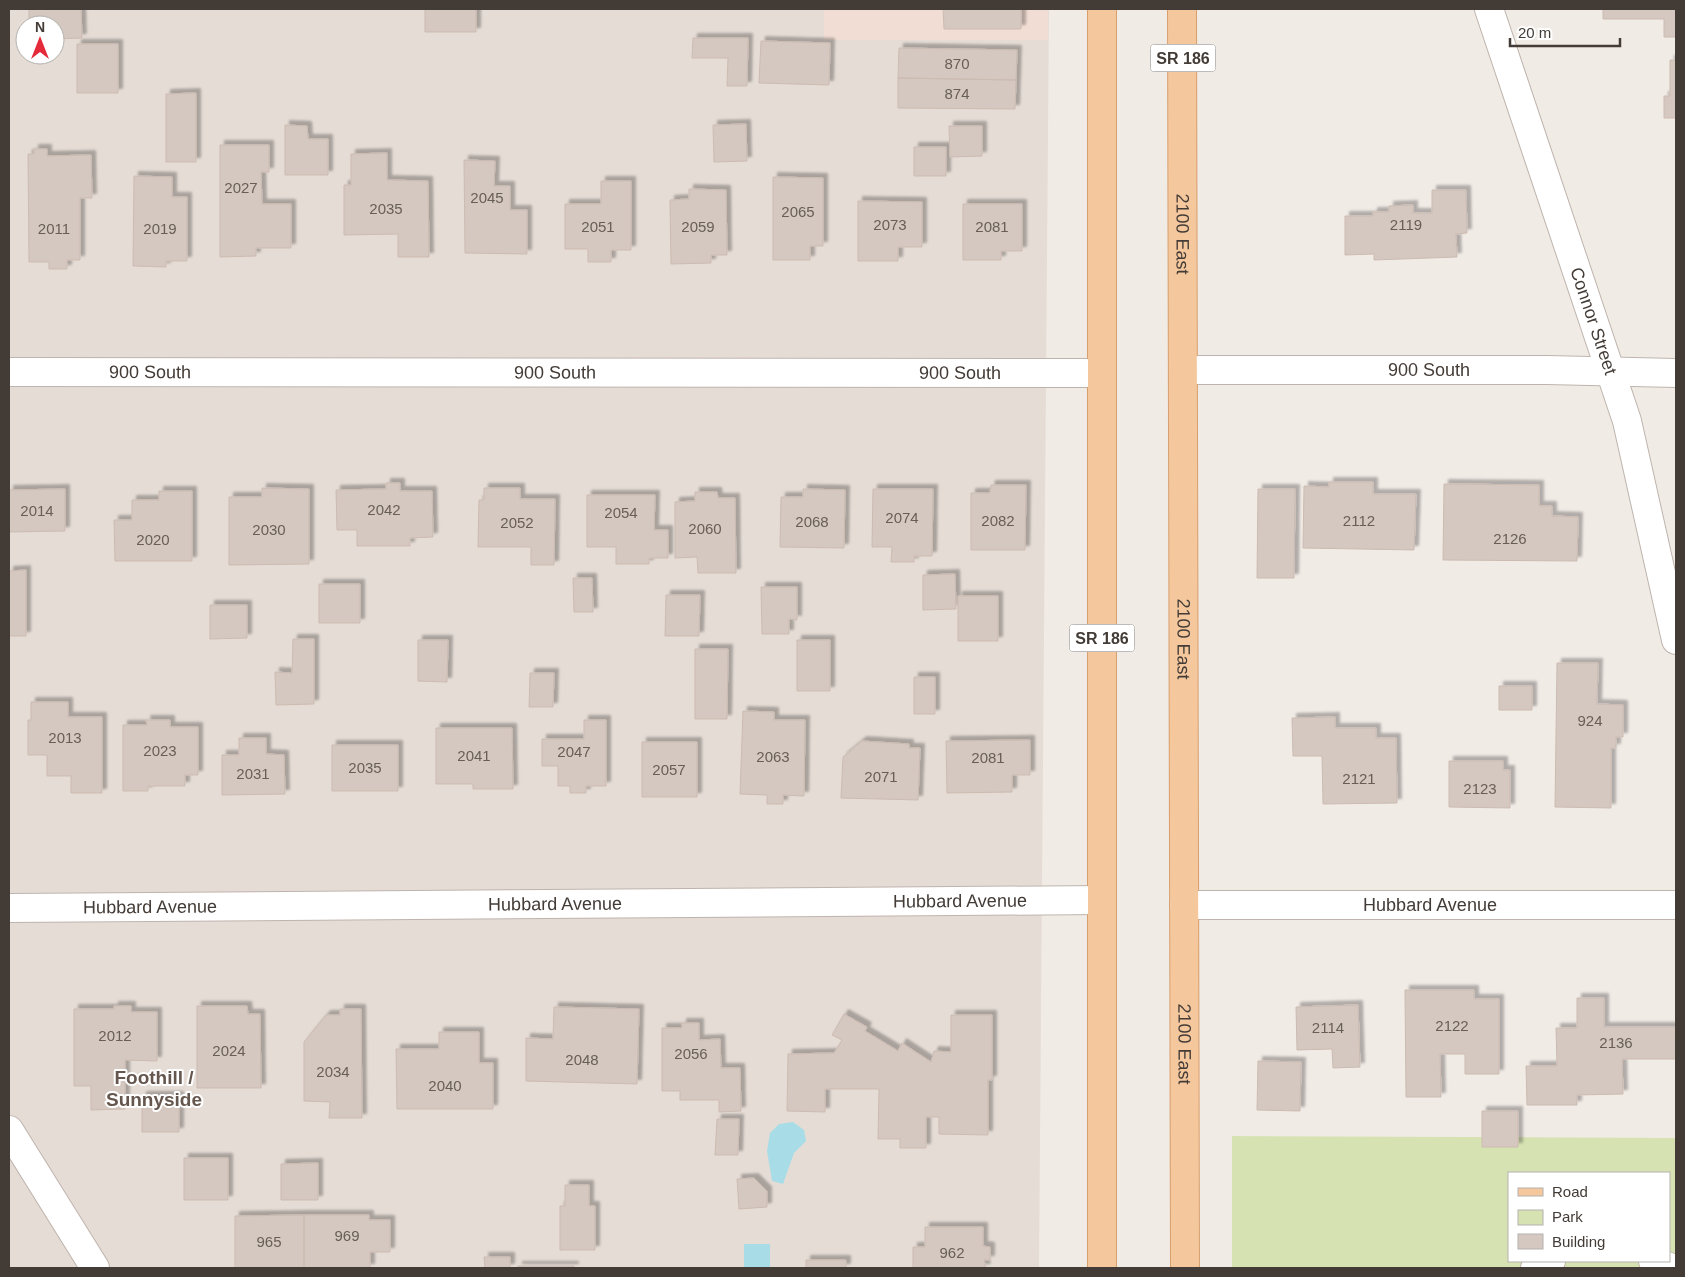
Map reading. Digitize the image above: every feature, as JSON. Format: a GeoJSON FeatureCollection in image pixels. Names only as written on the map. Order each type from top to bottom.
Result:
{"type":"FeatureCollection","features":[{"type":"Feature","properties":{"kind":"main road","name":"SR 186"},"geometry":{"type":"LineString","coordinates":[[1102,9],[1102,1268]]}},
{"type":"Feature","properties":{"kind":"main road","name":"2100 East"},"geometry":{"type":"LineString","coordinates":[[1182,9],[1185,1268]]}},
{"type":"Feature","properties":{"kind":"street","name":"Connor Street"},"geometry":{"type":"LineString","coordinates":[[1489,9],[1626,421],[1676,640]]}},
{"type":"Feature","properties":{"kind":"street","name":"900 South"},"geometry":{"type":"LineString","coordinates":[[1183,370],[1609,371],[1676,373]]}},
{"type":"Feature","properties":{"kind":"street","name":"900 South"},"geometry":{"type":"LineString","coordinates":[[9,372],[1102,373]]}},
{"type":"Feature","properties":{"kind":"street","name":"Hubbard Avenue"},"geometry":{"type":"LineString","coordinates":[[9,908],[1102,900]]}},
{"type":"Feature","properties":{"kind":"street","name":"Hubbard Avenue"},"geometry":{"type":"LineString","coordinates":[[1184,905],[1676,905]]}},
{"type":"Feature","properties":{"kind":"street"},"geometry":{"type":"LineString","coordinates":[[9,1130],[95,1268]]}},
{"type":"Feature","properties":{"kind":"street"},"geometry":{"type":"LineString","coordinates":[[1535,1268],[1549,1262]]}},
{"type":"Feature","properties":{"kind":"street"},"geometry":{"type":"LineString","coordinates":[[1656,1262],[1672,1268]]}},
{"type":"Feature","properties":{"kind":"shaded area"},"geometry":{"type":"Polygon","coordinates":[[[9,9],[1049,9],[1039,1268],[9,1268],[9,9]]]}},
{"type":"Feature","properties":{"kind":"shaded area"},"geometry":{"type":"Polygon","coordinates":[[[824,9],[1048,9],[1048,40],[824,40],[824,9]]]}},
{"type":"Feature","properties":{"kind":"green space"},"geometry":{"type":"Polygon","coordinates":[[[1232,1136],[1676,1138],[1676,1268],[1232,1268],[1232,1136]]]}},
{"type":"Feature","properties":{"kind":"water"},"geometry":{"type":"Polygon","coordinates":[[[793,1122],[804,1130],[806,1141],[794,1153],[783,1184],[772,1181],[767,1151],[770,1133],[779,1124],[793,1122]]]}},
{"type":"Feature","properties":{"kind":"water"},"geometry":{"type":"Polygon","coordinates":[[[744,1244],[770,1244],[770,1268],[744,1268],[744,1244]]]}},
{"type":"Feature","properties":{"kind":"building"},"geometry":{"type":"Polygon","coordinates":[[[29,9],[81,9],[82,38],[65,39],[65,15],[29,15],[29,9]]]}},
{"type":"Feature","properties":{"kind":"building"},"geometry":{"type":"Polygon","coordinates":[[[425,9],[476,9],[476,32],[425,32],[425,9]]]}},
{"type":"Feature","properties":{"kind":"building"},"geometry":{"type":"Polygon","coordinates":[[[943,9],[1021,9],[1021,29],[944,29],[943,9]]]}},
{"type":"Feature","properties":{"kind":"building"},"geometry":{"type":"Polygon","coordinates":[[[1603,9],[1676,9],[1676,37],[1664,37],[1664,19],[1603,19],[1603,9]]]}},
{"type":"Feature","properties":{"kind":"building"},"geometry":{"type":"Polygon","coordinates":[[[693,38],[748,38],[747,86],[727,86],[728,58],[692,58],[693,38]]]}},
{"type":"Feature","properties":{"kind":"building"},"geometry":{"type":"Polygon","coordinates":[[[761,41],[830,43],[829,85],[759,83],[761,41]]]}},
{"type":"Feature","properties":{"kind":"building"},"geometry":{"type":"Polygon","coordinates":[[[77,44],[118,44],[118,93],[77,93],[77,44]]]}},
{"type":"Feature","properties":{"kind":"building"},"geometry":{"type":"Polygon","coordinates":[[[899,48],[1017,50],[1016,80],[898,78],[899,48]]]}},
{"type":"Feature","properties":{"kind":"building"},"geometry":{"type":"Polygon","coordinates":[[[1670,60],[1676,60],[1676,118],[1664,118],[1664,96],[1670,96],[1670,60]]]}},
{"type":"Feature","properties":{"kind":"building"},"geometry":{"type":"Polygon","coordinates":[[[898,78],[1016,80],[1015,109],[898,108],[898,78]]]}},
{"type":"Feature","properties":{"kind":"building"},"geometry":{"type":"Polygon","coordinates":[[[196,93],[196,162],[166,162],[166,94],[196,93]]]}},
{"type":"Feature","properties":{"kind":"building"},"geometry":{"type":"Polygon","coordinates":[[[746,124],[747,161],[714,162],[713,125],[746,124]]]}},
{"type":"Feature","properties":{"kind":"building"},"geometry":{"type":"Polygon","coordinates":[[[285,125],[307,126],[308,139],[328,139],[328,175],[285,175],[285,125]]]}},
{"type":"Feature","properties":{"kind":"building"},"geometry":{"type":"Polygon","coordinates":[[[949,126],[982,126],[982,156],[950,157],[949,126]]]}},
{"type":"Feature","properties":{"kind":"building"},"geometry":{"type":"Polygon","coordinates":[[[220,145],[269,145],[269,172],[261,172],[262,204],[291,204],[291,248],[256,248],[256,256],[220,257],[220,145]]]}},
{"type":"Feature","properties":{"kind":"building"},"geometry":{"type":"Polygon","coordinates":[[[914,147],[946,147],[946,176],[914,176],[914,147]]]}},
{"type":"Feature","properties":{"kind":"building"},"geometry":{"type":"Polygon","coordinates":[[[34,149],[47,149],[47,156],[91,155],[92,198],[80,198],[80,260],[67,260],[67,269],[49,269],[49,262],[29,262],[28,154],[34,154],[34,149]]]}},
{"type":"Feature","properties":{"kind":"building"},"geometry":{"type":"Polygon","coordinates":[[[387,153],[387,180],[428,181],[429,257],[398,257],[398,234],[344,235],[344,185],[351,185],[351,154],[387,153]]]}},
{"type":"Feature","properties":{"kind":"building"},"geometry":{"type":"Polygon","coordinates":[[[464,160],[495,161],[494,186],[510,186],[510,210],[527,210],[527,254],[465,253],[464,160]]]}},
{"type":"Feature","properties":{"kind":"building"},"geometry":{"type":"Polygon","coordinates":[[[134,176],[172,177],[172,197],[187,197],[187,261],[166,261],[166,267],[133,266],[134,176]]]}},
{"type":"Feature","properties":{"kind":"building"},"geometry":{"type":"Polygon","coordinates":[[[773,177],[823,178],[823,246],[810,246],[810,260],[773,260],[773,177]]]}},
{"type":"Feature","properties":{"kind":"building"},"geometry":{"type":"Polygon","coordinates":[[[601,181],[631,181],[631,250],[611,250],[611,262],[588,262],[588,249],[565,249],[565,204],[601,204],[601,181]]]}},
{"type":"Feature","properties":{"kind":"building"},"geometry":{"type":"Polygon","coordinates":[[[689,189],[726,190],[727,255],[711,255],[711,263],[671,264],[670,200],[689,199],[689,189]]]}},
{"type":"Feature","properties":{"kind":"building"},"geometry":{"type":"Polygon","coordinates":[[[1432,190],[1466,190],[1467,233],[1456,234],[1457,257],[1374,260],[1374,254],[1345,255],[1345,216],[1373,216],[1373,212],[1389,212],[1389,206],[1413,205],[1413,213],[1432,213],[1432,190]]]}},
{"type":"Feature","properties":{"kind":"building"},"geometry":{"type":"Polygon","coordinates":[[[858,201],[922,202],[922,247],[898,247],[898,261],[858,261],[858,201]]]}},
{"type":"Feature","properties":{"kind":"building"},"geometry":{"type":"Polygon","coordinates":[[[963,204],[1022,204],[1022,251],[1001,251],[1001,260],[963,260],[963,204]]]}},
{"type":"Feature","properties":{"kind":"building"},"geometry":{"type":"Polygon","coordinates":[[[1329,482],[1373,482],[1373,494],[1416,494],[1414,550],[1303,548],[1304,486],[1329,487],[1329,482]]]}},
{"type":"Feature","properties":{"kind":"building"},"geometry":{"type":"Polygon","coordinates":[[[386,483],[400,483],[400,491],[432,491],[433,537],[410,538],[410,546],[357,546],[357,530],[337,530],[336,490],[386,489],[386,483]]]}},
{"type":"Feature","properties":{"kind":"building"},"geometry":{"type":"Polygon","coordinates":[[[1444,484],[1539,485],[1539,506],[1552,506],[1552,516],[1578,517],[1577,561],[1443,560],[1444,484]]]}},
{"type":"Feature","properties":{"kind":"building"},"geometry":{"type":"Polygon","coordinates":[[[991,485],[1026,485],[1025,550],[971,550],[971,493],[990,493],[991,485]]]}},
{"type":"Feature","properties":{"kind":"building"},"geometry":{"type":"Polygon","coordinates":[[[262,488],[309,489],[309,564],[229,565],[229,497],[262,497],[262,488]]]}},
{"type":"Feature","properties":{"kind":"building"},"geometry":{"type":"Polygon","coordinates":[[[484,488],[520,488],[520,499],[555,499],[554,565],[531,565],[531,547],[478,547],[479,500],[484,500],[484,488]]]}},
{"type":"Feature","properties":{"kind":"building"},"geometry":{"type":"Polygon","coordinates":[[[65,489],[65,531],[9,532],[9,490],[65,489]]]}},
{"type":"Feature","properties":{"kind":"building"},"geometry":{"type":"Polygon","coordinates":[[[803,489],[845,490],[844,548],[780,547],[781,497],[803,497],[803,489]]]}},
{"type":"Feature","properties":{"kind":"building"},"geometry":{"type":"Polygon","coordinates":[[[873,489],[933,489],[932,556],[914,556],[914,562],[891,562],[892,547],[872,547],[873,489]]]}},
{"type":"Feature","properties":{"kind":"building"},"geometry":{"type":"Polygon","coordinates":[[[1258,489],[1295,489],[1294,578],[1257,578],[1258,489]]]}},
{"type":"Feature","properties":{"kind":"building"},"geometry":{"type":"Polygon","coordinates":[[[159,491],[192,491],[192,561],[115,561],[114,520],[132,520],[132,500],[159,500],[159,491]]]}},
{"type":"Feature","properties":{"kind":"building"},"geometry":{"type":"Polygon","coordinates":[[[695,492],[717,492],[718,498],[735,498],[736,573],[698,573],[697,557],[675,558],[675,502],[695,501],[695,492]]]}},
{"type":"Feature","properties":{"kind":"building"},"geometry":{"type":"Polygon","coordinates":[[[587,495],[655,495],[654,530],[668,530],[668,558],[649,558],[649,564],[616,564],[616,547],[587,547],[587,495]]]}},
{"type":"Feature","properties":{"kind":"building"},"geometry":{"type":"Polygon","coordinates":[[[26,570],[26,636],[9,636],[9,571],[26,570]]]}},
{"type":"Feature","properties":{"kind":"building"},"geometry":{"type":"Polygon","coordinates":[[[955,574],[956,609],[923,610],[923,575],[955,574]]]}},
{"type":"Feature","properties":{"kind":"building"},"geometry":{"type":"Polygon","coordinates":[[[573,578],[592,578],[593,612],[574,612],[573,578]]]}},
{"type":"Feature","properties":{"kind":"building"},"geometry":{"type":"Polygon","coordinates":[[[319,584],[360,584],[360,623],[319,623],[319,584]]]}},
{"type":"Feature","properties":{"kind":"building"},"geometry":{"type":"Polygon","coordinates":[[[761,587],[797,587],[797,620],[789,619],[789,634],[762,634],[761,587]]]}},
{"type":"Feature","properties":{"kind":"building"},"geometry":{"type":"Polygon","coordinates":[[[666,595],[700,595],[699,636],[665,636],[666,595]]]}},
{"type":"Feature","properties":{"kind":"building"},"geometry":{"type":"Polygon","coordinates":[[[958,596],[998,596],[998,641],[958,641],[958,596]]]}},
{"type":"Feature","properties":{"kind":"building"},"geometry":{"type":"Polygon","coordinates":[[[210,605],[247,605],[247,638],[210,639],[210,605]]]}},
{"type":"Feature","properties":{"kind":"building"},"geometry":{"type":"Polygon","coordinates":[[[293,639],[314,639],[314,704],[276,705],[275,672],[292,673],[293,639]]]}},
{"type":"Feature","properties":{"kind":"building"},"geometry":{"type":"Polygon","coordinates":[[[418,640],[448,640],[447,682],[418,681],[418,640]]]}},
{"type":"Feature","properties":{"kind":"building"},"geometry":{"type":"Polygon","coordinates":[[[797,640],[830,640],[830,691],[797,691],[797,640]]]}},
{"type":"Feature","properties":{"kind":"building"},"geometry":{"type":"Polygon","coordinates":[[[695,649],[728,649],[727,719],[695,719],[695,649]]]}},
{"type":"Feature","properties":{"kind":"building"},"geometry":{"type":"Polygon","coordinates":[[[1557,663],[1598,663],[1597,704],[1623,705],[1623,737],[1616,737],[1616,748],[1611,748],[1611,808],[1555,807],[1557,663]]]}},
{"type":"Feature","properties":{"kind":"building"},"geometry":{"type":"Polygon","coordinates":[[[530,673],[554,673],[553,707],[529,707],[530,673]]]}},
{"type":"Feature","properties":{"kind":"building"},"geometry":{"type":"Polygon","coordinates":[[[914,677],[935,677],[935,714],[914,714],[914,677]]]}},
{"type":"Feature","properties":{"kind":"building"},"geometry":{"type":"Polygon","coordinates":[[[1499,686],[1532,686],[1532,710],[1499,710],[1499,686]]]}},
{"type":"Feature","properties":{"kind":"building"},"geometry":{"type":"Polygon","coordinates":[[[31,702],[68,702],[68,717],[102,717],[102,793],[71,793],[71,776],[47,776],[47,755],[28,755],[28,720],[31,720],[31,702]]]}},
{"type":"Feature","properties":{"kind":"building"},"geometry":{"type":"Polygon","coordinates":[[[743,711],[774,712],[774,720],[805,720],[804,796],[783,795],[783,804],[767,804],[767,795],[740,794],[743,711]]]}},
{"type":"Feature","properties":{"kind":"building"},"geometry":{"type":"Polygon","coordinates":[[[1335,717],[1335,728],[1376,728],[1376,738],[1396,738],[1397,803],[1323,804],[1322,756],[1293,756],[1292,718],[1335,717]]]}},
{"type":"Feature","properties":{"kind":"building"},"geometry":{"type":"Polygon","coordinates":[[[146,720],[170,720],[170,727],[198,727],[198,775],[185,775],[185,786],[148,786],[148,791],[123,791],[123,725],[147,725],[146,720]]]}},
{"type":"Feature","properties":{"kind":"building"},"geometry":{"type":"Polygon","coordinates":[[[584,720],[606,720],[606,786],[586,786],[586,793],[570,793],[570,786],[558,786],[558,766],[542,766],[542,739],[584,739],[584,720]]]}},
{"type":"Feature","properties":{"kind":"building"},"geometry":{"type":"Polygon","coordinates":[[[436,728],[512,728],[513,789],[473,789],[473,784],[436,784],[436,728]]]}},
{"type":"Feature","properties":{"kind":"building"},"geometry":{"type":"Polygon","coordinates":[[[239,738],[266,738],[266,754],[284,755],[285,794],[222,795],[222,755],[239,755],[239,738]]]}},
{"type":"Feature","properties":{"kind":"building"},"geometry":{"type":"Polygon","coordinates":[[[1030,740],[1030,775],[1012,775],[1012,792],[947,793],[946,741],[1030,740]]]}},
{"type":"Feature","properties":{"kind":"building"},"geometry":{"type":"Polygon","coordinates":[[[862,741],[909,744],[909,748],[920,748],[918,800],[841,798],[843,757],[862,741]]]}},
{"type":"Feature","properties":{"kind":"building"},"geometry":{"type":"Polygon","coordinates":[[[642,742],[697,742],[697,797],[642,797],[642,742]]]}},
{"type":"Feature","properties":{"kind":"building"},"geometry":{"type":"Polygon","coordinates":[[[332,745],[398,745],[398,791],[332,791],[332,745]]]}},
{"type":"Feature","properties":{"kind":"building"},"geometry":{"type":"Polygon","coordinates":[[[1449,761],[1503,761],[1503,770],[1510,770],[1510,808],[1449,807],[1449,761]]]}},
{"type":"Feature","properties":{"kind":"building"},"geometry":{"type":"Polygon","coordinates":[[[1405,990],[1474,990],[1474,999],[1499,999],[1499,1074],[1465,1074],[1465,1054],[1440,1054],[1441,1097],[1406,1097],[1405,990]]]}},
{"type":"Feature","properties":{"kind":"building"},"geometry":{"type":"Polygon","coordinates":[[[1577,998],[1604,998],[1604,1027],[1676,1027],[1676,1059],[1622,1059],[1623,1094],[1577,1095],[1577,1105],[1527,1105],[1526,1066],[1557,1066],[1556,1028],[1577,1028],[1577,998]]]}},
{"type":"Feature","properties":{"kind":"building"},"geometry":{"type":"Polygon","coordinates":[[[1358,1005],[1360,1067],[1333,1068],[1332,1049],[1297,1050],[1296,1007],[1358,1005]]]}},
{"type":"Feature","properties":{"kind":"building"},"geometry":{"type":"Polygon","coordinates":[[[114,1006],[131,1006],[131,1012],[157,1012],[157,1061],[125,1060],[125,1109],[91,1110],[91,1086],[74,1086],[74,1009],[114,1009],[114,1006]]]}},
{"type":"Feature","properties":{"kind":"building"},"geometry":{"type":"Polygon","coordinates":[[[197,1006],[247,1006],[248,1014],[260,1014],[261,1088],[197,1088],[197,1006]]]}},
{"type":"Feature","properties":{"kind":"building"},"geometry":{"type":"Polygon","coordinates":[[[554,1007],[639,1009],[637,1084],[526,1081],[526,1038],[553,1039],[554,1007]]]}},
{"type":"Feature","properties":{"kind":"building"},"geometry":{"type":"Polygon","coordinates":[[[340,1009],[361,1009],[362,1118],[329,1118],[330,1102],[304,1101],[304,1042],[326,1015],[340,1015],[340,1009]]]}},
{"type":"Feature","properties":{"kind":"building"},"geometry":{"type":"Polygon","coordinates":[[[844,1014],[867,1027],[865,1031],[898,1051],[902,1043],[931,1062],[934,1051],[951,1052],[951,1015],[992,1015],[992,1080],[988,1080],[988,1135],[939,1134],[939,1117],[926,1117],[926,1148],[900,1148],[900,1139],[878,1139],[879,1089],[825,1089],[825,1112],[787,1111],[788,1054],[834,1053],[842,1040],[832,1035],[844,1014]]]}},
{"type":"Feature","properties":{"kind":"building"},"geometry":{"type":"Polygon","coordinates":[[[682,1023],[699,1023],[699,1040],[720,1039],[721,1068],[740,1068],[741,1111],[719,1112],[719,1100],[680,1100],[680,1091],[662,1091],[662,1028],[682,1028],[682,1023]]]}},
{"type":"Feature","properties":{"kind":"building"},"geometry":{"type":"Polygon","coordinates":[[[439,1032],[479,1032],[479,1063],[493,1063],[493,1109],[397,1109],[396,1049],[439,1049],[439,1032]]]}},
{"type":"Feature","properties":{"kind":"building"},"geometry":{"type":"Polygon","coordinates":[[[1258,1061],[1301,1062],[1300,1111],[1257,1110],[1258,1061]]]}},
{"type":"Feature","properties":{"kind":"building"},"geometry":{"type":"Polygon","coordinates":[[[142,1096],[179,1096],[179,1132],[142,1132],[142,1096]]]}},
{"type":"Feature","properties":{"kind":"building"},"geometry":{"type":"Polygon","coordinates":[[[1482,1111],[1518,1111],[1518,1147],[1482,1147],[1482,1111]]]}},
{"type":"Feature","properties":{"kind":"building"},"geometry":{"type":"Polygon","coordinates":[[[717,1119],[739,1119],[738,1155],[715,1155],[717,1119]]]}},
{"type":"Feature","properties":{"kind":"building"},"geometry":{"type":"Polygon","coordinates":[[[184,1158],[228,1158],[228,1200],[184,1200],[184,1158]]]}},
{"type":"Feature","properties":{"kind":"building"},"geometry":{"type":"Polygon","coordinates":[[[318,1163],[318,1200],[281,1200],[281,1164],[318,1163]]]}},
{"type":"Feature","properties":{"kind":"building"},"geometry":{"type":"Polygon","coordinates":[[[754,1178],[767,1191],[767,1207],[739,1209],[737,1179],[754,1178]]]}},
{"type":"Feature","properties":{"kind":"building"},"geometry":{"type":"Polygon","coordinates":[[[565,1185],[589,1185],[589,1206],[595,1206],[595,1250],[560,1250],[560,1206],[565,1206],[565,1185]]]}},
{"type":"Feature","properties":{"kind":"building"},"geometry":{"type":"Polygon","coordinates":[[[304,1215],[304,1268],[235,1268],[235,1216],[304,1215]]]}},
{"type":"Feature","properties":{"kind":"building"},"geometry":{"type":"Polygon","coordinates":[[[304,1215],[369,1215],[369,1220],[390,1220],[390,1252],[370,1252],[370,1268],[304,1268],[304,1215]]]}},
{"type":"Feature","properties":{"kind":"building"},"geometry":{"type":"Polygon","coordinates":[[[925,1227],[983,1227],[983,1246],[990,1247],[990,1260],[984,1260],[986,1268],[913,1268],[913,1247],[925,1247],[925,1227]]]}},
{"type":"Feature","properties":{"kind":"building"},"geometry":{"type":"Polygon","coordinates":[[[484,1257],[510,1257],[510,1268],[485,1268],[484,1257]]]}},
{"type":"Feature","properties":{"kind":"building"},"geometry":{"type":"Polygon","coordinates":[[[806,1260],[846,1260],[846,1268],[806,1268],[806,1260]]]}},
{"type":"Feature","properties":{"kind":"building"},"geometry":{"type":"Polygon","coordinates":[[[518,1266],[574,1266],[574,1268],[518,1268],[518,1266]]]}},
{"type":"Feature","properties":{"kind":"district","name":"Foothill / Sunnyside"},"geometry":{"type":"Point","coordinates":[154,1088]}}]}
